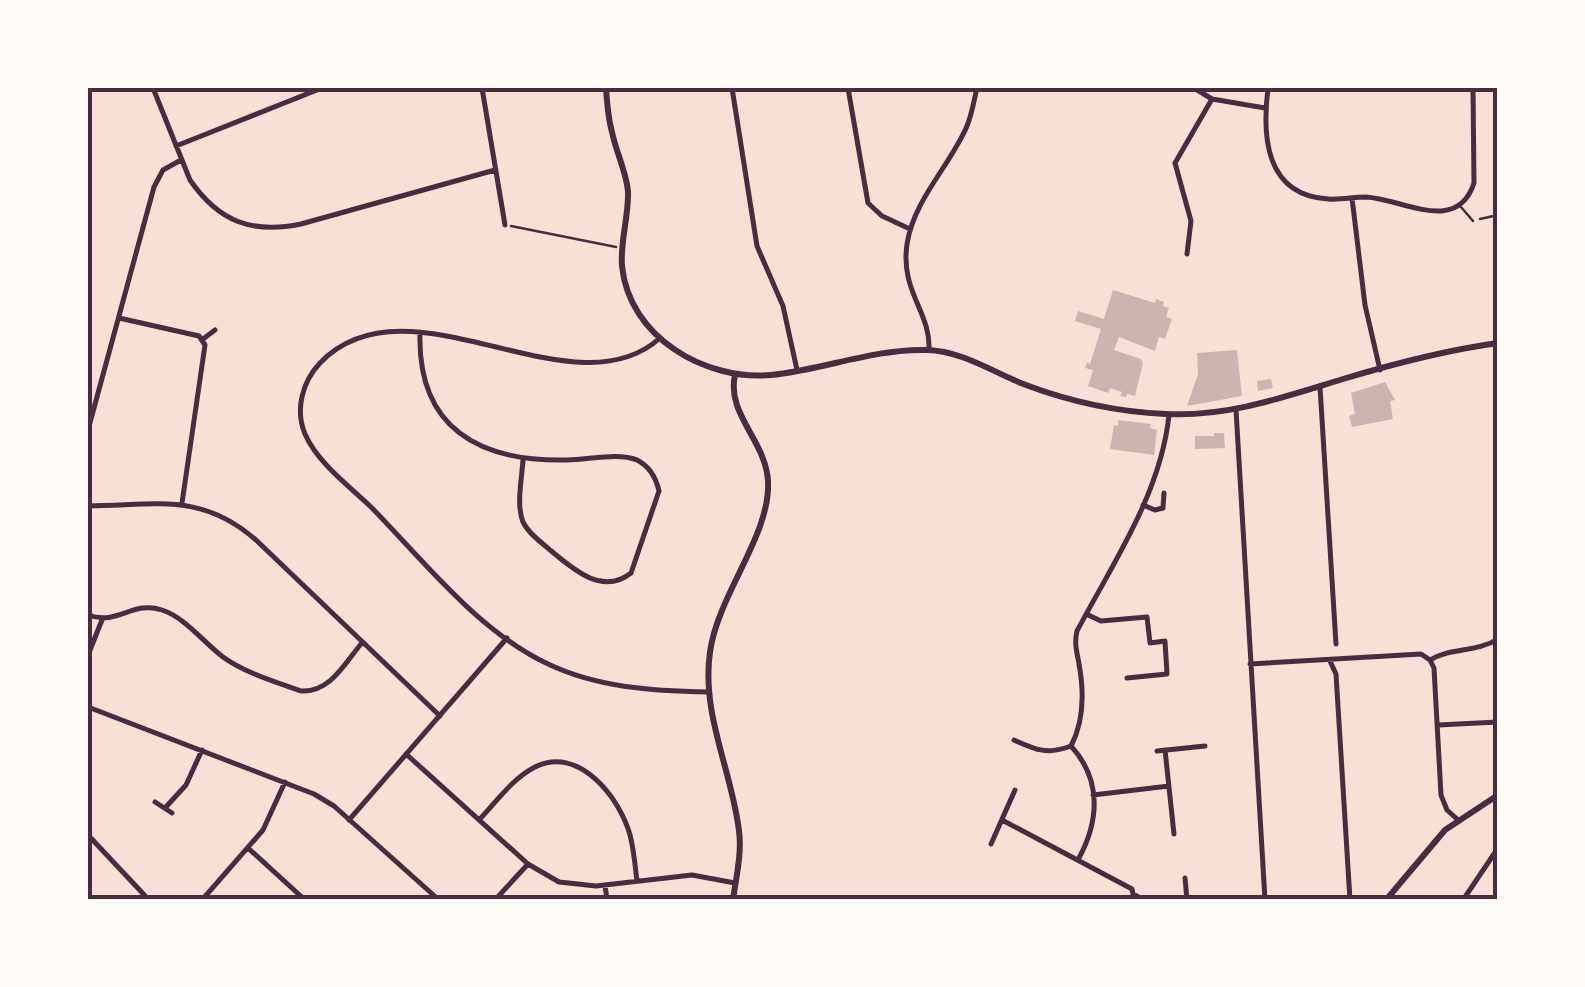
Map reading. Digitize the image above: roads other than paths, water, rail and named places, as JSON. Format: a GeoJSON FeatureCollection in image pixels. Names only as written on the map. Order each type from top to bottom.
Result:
{"type":"FeatureCollection","features":[{"type":"Feature","properties":{"kind":"street"},"geometry":{"type":"LineString","coordinates":[[153,88],[198,192],[217,211],[248,226],[272,230],[495,170]]}},
{"type":"Feature","properties":{"kind":"street"},"geometry":{"type":"LineString","coordinates":[[176,146],[322,88]]}},
{"type":"Feature","properties":{"kind":"street"},"geometry":{"type":"LineString","coordinates":[[482,88],[505,225]]}},
{"type":"Feature","properties":{"kind":"street"},"geometry":{"type":"LineString","coordinates":[[606,88],[612,133],[628,188],[622,248],[628,291],[641,317],[660,338],[693,361],[735,375],[797,371],[929,350],[968,360],[1026,385],[1080,402],[1170,414],[1236,410],[1380,370],[1498,343]]}},
{"type":"Feature","properties":{"kind":"street"},"geometry":{"type":"LineString","coordinates":[[732,88],[756,246],[783,306],[797,371]]}},
{"type":"Feature","properties":{"kind":"street"},"geometry":{"type":"LineString","coordinates":[[848,88],[868,203],[882,216],[910,228]]}},
{"type":"Feature","properties":{"kind":"street"},"geometry":{"type":"LineString","coordinates":[[929,350],[928,328],[915,305],[907,278],[910,228],[968,123],[977,88]]}},
{"type":"Feature","properties":{"kind":"street"},"geometry":{"type":"LineString","coordinates":[[1194,88],[1212,99],[1266,108]]}},
{"type":"Feature","properties":{"kind":"street"},"geometry":{"type":"LineString","coordinates":[[1268,88],[1268,150],[1276,169],[1290,185],[1314,197],[1376,198],[1430,212],[1460,206],[1474,183],[1473,88]]}},
{"type":"Feature","properties":{"kind":"street"},"geometry":{"type":"LineString","coordinates":[[1326,88],[1349,88]]}},
{"type":"Feature","properties":{"kind":"street"},"geometry":{"type":"LineString","coordinates":[[1187,254],[1191,221],[1175,163],[1212,99]]}},
{"type":"Feature","properties":{"kind":"street"},"geometry":{"type":"LineString","coordinates":[[88,430],[154,187],[163,170],[182,159]]}},
{"type":"Feature","properties":{"kind":"street"},"geometry":{"type":"LineString","coordinates":[[1352,198],[1365,305],[1380,370]]}},
{"type":"Feature","properties":{"kind":"street"},"geometry":{"type":"LineString","coordinates":[[119,318],[203,339]]}},
{"type":"Feature","properties":{"kind":"street"},"geometry":{"type":"LineString","coordinates":[[203,339],[215,330]]}},
{"type":"Feature","properties":{"kind":"street"},"geometry":{"type":"LineString","coordinates":[[660,338],[635,355],[585,362],[420,332],[372,335],[350,342],[327,357],[306,383],[300,408],[304,430],[316,451],[468,605],[506,638],[544,662],[603,682],[644,689],[709,692]]}},
{"type":"Feature","properties":{"kind":"street"},"geometry":{"type":"LineString","coordinates":[[420,332],[421,374],[434,406],[478,444],[523,460],[628,458],[646,466],[657,482],[658,499],[631,573],[616,582],[599,582],[578,573],[526,528],[521,513],[523,460]]}},
{"type":"Feature","properties":{"kind":"street"},"geometry":{"type":"LineString","coordinates":[[182,503],[205,353],[203,339]]}},
{"type":"Feature","properties":{"kind":"street"},"geometry":{"type":"LineString","coordinates":[[733,900],[740,836],[709,692],[710,654],[718,620],[762,519],[768,495],[764,456],[733,397],[735,375]]}},
{"type":"Feature","properties":{"kind":"street"},"geometry":{"type":"LineString","coordinates":[[1320,387],[1336,644]]}},
{"type":"Feature","properties":{"kind":"street"},"geometry":{"type":"LineString","coordinates":[[1236,410],[1265,900]]}},
{"type":"Feature","properties":{"kind":"street"},"geometry":{"type":"LineString","coordinates":[[1071,746],[1082,710],[1080,668],[1074,644],[1144,505],[1158,471],[1170,414]]}},
{"type":"Feature","properties":{"kind":"street"},"geometry":{"type":"LineString","coordinates":[[1144,505],[1155,510],[1163,508],[1164,493]]}},
{"type":"Feature","properties":{"kind":"street"},"geometry":{"type":"LineString","coordinates":[[88,506],[182,503],[242,528],[440,716]]}},
{"type":"Feature","properties":{"kind":"street"},"geometry":{"type":"LineString","coordinates":[[88,615],[102,620],[141,608],[164,610],[230,662],[301,692],[327,684],[362,643]]}},
{"type":"Feature","properties":{"kind":"street"},"geometry":{"type":"LineString","coordinates":[[1086,614],[1101,621],[1147,617],[1150,643],[1164,641],[1167,674],[1127,678]]}},
{"type":"Feature","properties":{"kind":"street"},"geometry":{"type":"LineString","coordinates":[[88,655],[102,620]]}},
{"type":"Feature","properties":{"kind":"street"},"geometry":{"type":"LineString","coordinates":[[349,820],[506,638]]}},
{"type":"Feature","properties":{"kind":"street"},"geometry":{"type":"LineString","coordinates":[[1430,660],[1441,653],[1478,649],[1498,639]]}},
{"type":"Feature","properties":{"kind":"street"},"geometry":{"type":"LineString","coordinates":[[1250,664],[1420,654],[1430,660],[1434,668],[1442,802],[1457,820]]}},
{"type":"Feature","properties":{"kind":"street"},"geometry":{"type":"LineString","coordinates":[[1327,660],[1336,674],[1350,900]]}},
{"type":"Feature","properties":{"kind":"street"},"geometry":{"type":"LineString","coordinates":[[88,707],[325,800],[439,900]]}},
{"type":"Feature","properties":{"kind":"street"},"geometry":{"type":"LineString","coordinates":[[1438,725],[1498,722]]}},
{"type":"Feature","properties":{"kind":"street"},"geometry":{"type":"LineString","coordinates":[[1014,740],[1039,752],[1054,753],[1071,746]]}},
{"type":"Feature","properties":{"kind":"street"},"geometry":{"type":"LineString","coordinates":[[1071,746],[1087,770],[1093,795],[1093,833],[1079,858]]}},
{"type":"Feature","properties":{"kind":"street"},"geometry":{"type":"LineString","coordinates":[[1174,834],[1161,750],[1205,746]]}},
{"type":"Feature","properties":{"kind":"street"},"geometry":{"type":"LineString","coordinates":[[165,808],[186,785],[202,750]]}},
{"type":"Feature","properties":{"kind":"street"},"geometry":{"type":"LineString","coordinates":[[406,754],[528,864],[550,878],[572,886],[692,875],[735,883]]}},
{"type":"Feature","properties":{"kind":"street"},"geometry":{"type":"LineString","coordinates":[[479,820],[526,773],[550,762],[568,763],[596,779],[624,818],[637,881]]}},
{"type":"Feature","properties":{"kind":"street"},"geometry":{"type":"LineString","coordinates":[[202,900],[269,820],[285,782]]}},
{"type":"Feature","properties":{"kind":"street"},"geometry":{"type":"LineString","coordinates":[[1093,795],[1169,786]]}},
{"type":"Feature","properties":{"kind":"street"},"geometry":{"type":"LineString","coordinates":[[991,844],[1015,790]]}},
{"type":"Feature","properties":{"kind":"street"},"geometry":{"type":"LineString","coordinates":[[1386,900],[1457,820],[1498,796]]}},
{"type":"Feature","properties":{"kind":"street"},"geometry":{"type":"LineString","coordinates":[[155,802],[172,812]]}},
{"type":"Feature","properties":{"kind":"street"},"geometry":{"type":"LineString","coordinates":[[1002,820],[1079,858],[1144,900]]}},
{"type":"Feature","properties":{"kind":"street"},"geometry":{"type":"LineString","coordinates":[[88,835],[150,900]]}},
{"type":"Feature","properties":{"kind":"street"},"geometry":{"type":"LineString","coordinates":[[248,848],[306,900]]}},
{"type":"Feature","properties":{"kind":"street"},"geometry":{"type":"LineString","coordinates":[[1463,900],[1498,848]]}},
{"type":"Feature","properties":{"kind":"street"},"geometry":{"type":"LineString","coordinates":[[495,900],[528,864]]}},
{"type":"Feature","properties":{"kind":"street"},"geometry":{"type":"LineString","coordinates":[[1185,878],[1187,900]]}},
{"type":"Feature","properties":{"kind":"street"},"geometry":{"type":"LineString","coordinates":[[605,885],[607,900]]}},
{"type":"Feature","properties":{"kind":"lane"},"geometry":{"type":"LineString","coordinates":[[1460,206],[1473,221]]}}]}
